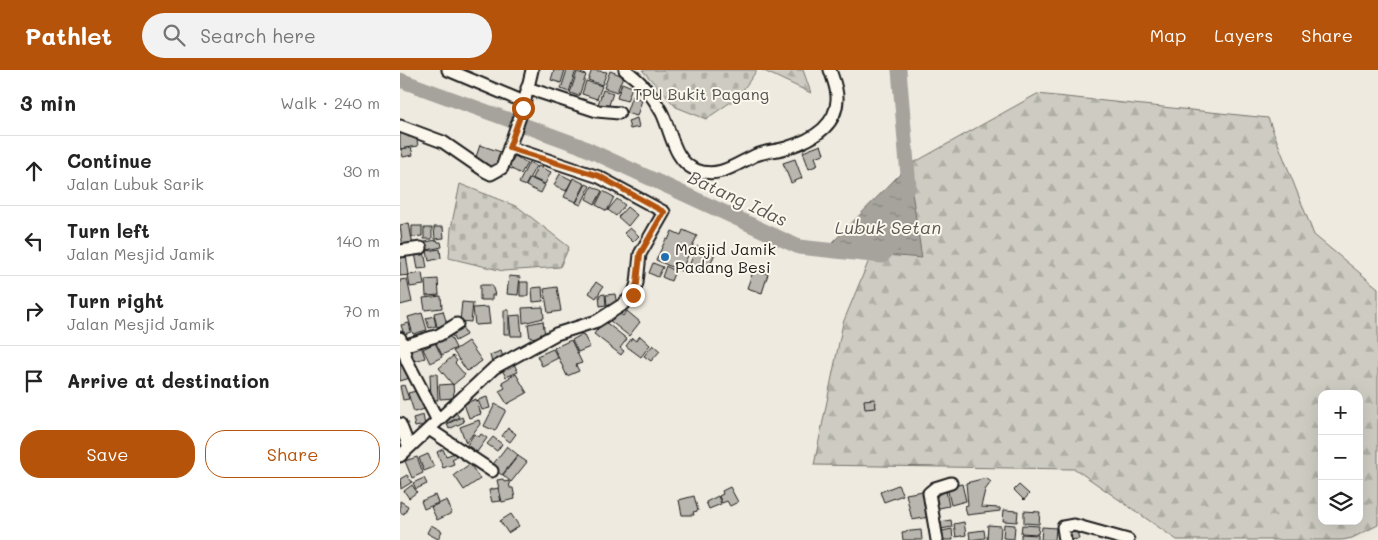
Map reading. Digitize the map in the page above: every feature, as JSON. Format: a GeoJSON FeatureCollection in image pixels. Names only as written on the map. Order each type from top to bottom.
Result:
{"type":"FeatureCollection","features":[{"type":"Feature","properties":{"kind":"street"},"geometry":{"type":"LineString","coordinates":[[448,70],[524,105]]}},
{"type":"Feature","properties":{"kind":"street"},"geometry":{"type":"LineString","coordinates":[[400,126],[443,142],[491,174],[502,168],[524,105],[532,70]]}},
{"type":"Feature","properties":{"kind":"street"},"geometry":{"type":"LineString","coordinates":[[625,70],[641,84],[656,103],[672,141],[683,159],[696,170],[718,174],[757,155],[796,145],[818,134],[830,120],[838,98],[830,70]]}},
{"type":"Feature","properties":{"kind":"street"},"geometry":{"type":"LineString","coordinates":[[527,88],[597,111],[619,113]]}},
{"type":"Feature","properties":{"kind":"street"},"geometry":{"type":"LineString","coordinates":[[400,456],[437,419],[494,368],[556,334],[597,321],[622,305],[633,295],[637,283],[640,254],[664,212],[599,176],[510,146]]}},
{"type":"Feature","properties":{"kind":"street"},"geometry":{"type":"LineString","coordinates":[[400,251],[421,248]]}},
{"type":"Feature","properties":{"kind":"street"},"geometry":{"type":"LineString","coordinates":[[437,419],[407,361],[401,342],[439,334],[457,324]]}},
{"type":"Feature","properties":{"kind":"street"},"geometry":{"type":"LineString","coordinates":[[400,424],[409,447]]}},
{"type":"Feature","properties":{"kind":"street"},"geometry":{"type":"LineString","coordinates":[[429,429],[492,471]]}},
{"type":"Feature","properties":{"kind":"street"},"geometry":{"type":"LineString","coordinates":[[936,540],[930,493],[935,488],[951,483]]}},
{"type":"Feature","properties":{"kind":"street"},"geometry":{"type":"LineString","coordinates":[[1065,540],[1063,528],[1066,525],[1074,525],[1121,539]]}},
{"type":"Feature","properties":{"kind":"green space","name":"TPU Bukit Pagang"},"geometry":{"type":"Polygon","coordinates":[[[642,70],[757,70],[738,97],[706,119],[676,107],[642,70]]]}},
{"type":"Feature","properties":{"kind":"green space"},"geometry":{"type":"Polygon","coordinates":[[[762,70],[803,70],[811,93],[762,70]]]}},
{"type":"Feature","properties":{"kind":"green space"},"geometry":{"type":"Polygon","coordinates":[[[1037,94],[1268,118],[1314,235],[1378,288],[1378,525],[1352,538],[1342,540],[1177,540],[1075,469],[814,465],[843,323],[908,166],[1037,94]]]}},
{"type":"Feature","properties":{"kind":"green space"},"geometry":{"type":"Polygon","coordinates":[[[460,184],[518,207],[569,247],[560,267],[503,271],[449,258],[451,228],[460,184]]]}},
{"type":"Feature","properties":{"kind":"water","name":"Lubuk Setan"},"geometry":{"type":"Polygon","coordinates":[[[908,166],[922,258],[825,250],[908,166]]]}},
{"type":"Feature","properties":{"kind":"building"},"geometry":{"type":"Polygon","coordinates":[[[554,70],[565,70],[561,83],[551,80],[554,70]]]}},
{"type":"Feature","properties":{"kind":"building"},"geometry":{"type":"Polygon","coordinates":[[[567,70],[576,70],[569,92],[561,89],[567,70]]]}},
{"type":"Feature","properties":{"kind":"building"},"geometry":{"type":"Polygon","coordinates":[[[592,70],[607,72],[602,85],[588,80],[592,70]]]}},
{"type":"Feature","properties":{"kind":"building"},"geometry":{"type":"Polygon","coordinates":[[[610,71],[623,76],[617,92],[604,88],[610,71]]]}},
{"type":"Feature","properties":{"kind":"building"},"geometry":{"type":"Polygon","coordinates":[[[577,72],[586,75],[579,96],[570,93],[577,72]]]}},
{"type":"Feature","properties":{"kind":"building"},"geometry":{"type":"Polygon","coordinates":[[[586,81],[602,86],[597,99],[582,94],[586,81]]]}},
{"type":"Feature","properties":{"kind":"building"},"geometry":{"type":"Polygon","coordinates":[[[622,83],[632,87],[627,101],[617,98],[622,83]]]}},
{"type":"Feature","properties":{"kind":"building"},"geometry":{"type":"Polygon","coordinates":[[[603,90],[613,93],[607,111],[597,107],[603,90]]]}},
{"type":"Feature","properties":{"kind":"building"},"geometry":{"type":"Polygon","coordinates":[[[632,96],[642,100],[637,116],[626,113],[632,96]]]}},
{"type":"Feature","properties":{"kind":"building"},"geometry":{"type":"Polygon","coordinates":[[[637,118],[639,127],[630,129],[628,121],[637,118]]]}},
{"type":"Feature","properties":{"kind":"building"},"geometry":{"type":"Polygon","coordinates":[[[407,132],[408,137],[416,135],[418,146],[400,149],[400,133],[407,132]]]}},
{"type":"Feature","properties":{"kind":"building"},"geometry":{"type":"Polygon","coordinates":[[[480,145],[504,153],[498,170],[474,163],[480,145]]]}},
{"type":"Feature","properties":{"kind":"building"},"geometry":{"type":"Polygon","coordinates":[[[821,145],[824,154],[815,157],[818,165],[809,169],[803,152],[821,145]]]}},
{"type":"Feature","properties":{"kind":"building"},"geometry":{"type":"Polygon","coordinates":[[[411,147],[413,155],[403,157],[401,149],[411,147]]]}},
{"type":"Feature","properties":{"kind":"building"},"geometry":{"type":"Polygon","coordinates":[[[515,156],[527,163],[521,174],[508,167],[515,156]]]}},
{"type":"Feature","properties":{"kind":"building"},"geometry":{"type":"Polygon","coordinates":[[[795,159],[802,178],[791,183],[783,163],[795,159]]]}},
{"type":"Feature","properties":{"kind":"building"},"geometry":{"type":"Polygon","coordinates":[[[529,162],[536,166],[525,186],[519,183],[529,162]]]}},
{"type":"Feature","properties":{"kind":"building"},"geometry":{"type":"Polygon","coordinates":[[[538,166],[551,172],[545,184],[532,178],[538,166]]]}},
{"type":"Feature","properties":{"kind":"building"},"geometry":{"type":"Polygon","coordinates":[[[560,174],[572,180],[566,191],[554,185],[560,174]]]}},
{"type":"Feature","properties":{"kind":"building"},"geometry":{"type":"Polygon","coordinates":[[[530,178],[545,185],[541,193],[526,186],[530,178]]]}},
{"type":"Feature","properties":{"kind":"building"},"geometry":{"type":"Polygon","coordinates":[[[573,178],[585,184],[576,202],[564,197],[573,178]]]}},
{"type":"Feature","properties":{"kind":"building"},"geometry":{"type":"Polygon","coordinates":[[[586,184],[590,186],[581,205],[576,203],[586,184]]]}},
{"type":"Feature","properties":{"kind":"building"},"geometry":{"type":"Polygon","coordinates":[[[592,186],[602,191],[595,204],[586,199],[592,186]]]}},
{"type":"Feature","properties":{"kind":"building"},"geometry":{"type":"Polygon","coordinates":[[[603,191],[614,197],[607,211],[596,205],[603,191]]]}},
{"type":"Feature","properties":{"kind":"building"},"geometry":{"type":"Polygon","coordinates":[[[617,199],[625,205],[616,216],[608,210],[617,199]]]}},
{"type":"Feature","properties":{"kind":"building"},"geometry":{"type":"Polygon","coordinates":[[[627,207],[637,215],[628,226],[618,217],[627,207]]]}},
{"type":"Feature","properties":{"kind":"building"},"geometry":{"type":"Polygon","coordinates":[[[409,223],[413,246],[403,248],[400,225],[409,223]]]}},
{"type":"Feature","properties":{"kind":"building"},"geometry":{"type":"Polygon","coordinates":[[[412,226],[422,226],[422,236],[412,237],[412,226]]]}},
{"type":"Feature","properties":{"kind":"building"},"geometry":{"type":"Polygon","coordinates":[[[434,227],[443,227],[444,238],[435,239],[434,227]]]}},
{"type":"Feature","properties":{"kind":"building"},"geometry":{"type":"Polygon","coordinates":[[[424,228],[432,228],[432,239],[424,239],[424,228]]]}},
{"type":"Feature","properties":{"kind":"building"},"geometry":{"type":"Polygon","coordinates":[[[630,228],[639,236],[633,242],[624,233],[630,228]]]}},
{"type":"Feature","properties":{"kind":"building"},"geometry":{"type":"Polygon","coordinates":[[[683,230],[697,236],[681,271],[656,260],[672,231],[681,235],[683,230]]]}},
{"type":"Feature","properties":{"kind":"building"},"geometry":{"type":"Polygon","coordinates":[[[437,240],[441,242],[442,247],[427,250],[425,242],[437,240]]]}},
{"type":"Feature","properties":{"kind":"building"},"geometry":{"type":"Polygon","coordinates":[[[697,246],[715,253],[711,263],[714,264],[710,274],[689,266],[697,246]]]}},
{"type":"Feature","properties":{"kind":"building"},"geometry":{"type":"Polygon","coordinates":[[[440,249],[441,258],[429,261],[427,251],[440,249]]]}},
{"type":"Feature","properties":{"kind":"building"},"geometry":{"type":"Polygon","coordinates":[[[424,251],[427,268],[418,269],[415,253],[424,251]]]}},
{"type":"Feature","properties":{"kind":"building"},"geometry":{"type":"Polygon","coordinates":[[[406,255],[409,275],[400,276],[400,256],[406,255]]]}},
{"type":"Feature","properties":{"kind":"building"},"geometry":{"type":"Polygon","coordinates":[[[653,263],[663,267],[658,277],[649,273],[653,263]]]}},
{"type":"Feature","properties":{"kind":"building"},"geometry":{"type":"Polygon","coordinates":[[[666,266],[675,271],[671,281],[662,277],[666,266]]]}},
{"type":"Feature","properties":{"kind":"building"},"geometry":{"type":"Polygon","coordinates":[[[754,269],[768,274],[762,293],[747,288],[754,269]]]}},
{"type":"Feature","properties":{"kind":"building"},"geometry":{"type":"Polygon","coordinates":[[[422,273],[424,285],[410,287],[408,275],[422,273]]]}},
{"type":"Feature","properties":{"kind":"building"},"geometry":{"type":"Polygon","coordinates":[[[509,276],[520,277],[518,295],[507,294],[509,276]]]}},
{"type":"Feature","properties":{"kind":"building"},"geometry":{"type":"Polygon","coordinates":[[[407,279],[412,302],[400,305],[400,280],[407,279]]]}},
{"type":"Feature","properties":{"kind":"building"},"geometry":{"type":"Polygon","coordinates":[[[438,279],[439,295],[426,296],[425,280],[438,279]]]}},
{"type":"Feature","properties":{"kind":"building"},"geometry":{"type":"Polygon","coordinates":[[[520,282],[528,282],[528,296],[520,296],[520,282]]]}},
{"type":"Feature","properties":{"kind":"building"},"geometry":{"type":"Polygon","coordinates":[[[596,282],[603,287],[596,298],[589,293],[596,282]]]}},
{"type":"Feature","properties":{"kind":"building"},"geometry":{"type":"Polygon","coordinates":[[[480,285],[492,285],[495,295],[492,295],[492,300],[480,300],[480,285]]]}},
{"type":"Feature","properties":{"kind":"building"},"geometry":{"type":"Polygon","coordinates":[[[542,287],[543,301],[533,302],[532,288],[542,287]]]}},
{"type":"Feature","properties":{"kind":"building"},"geometry":{"type":"Polygon","coordinates":[[[557,287],[561,311],[548,313],[544,289],[557,287]]]}},
{"type":"Feature","properties":{"kind":"building"},"geometry":{"type":"Polygon","coordinates":[[[605,294],[606,305],[600,306],[599,295],[605,294]]]}},
{"type":"Feature","properties":{"kind":"building"},"geometry":{"type":"Polygon","coordinates":[[[615,294],[617,305],[607,306],[606,295],[615,294]]]}},
{"type":"Feature","properties":{"kind":"building"},"geometry":{"type":"Polygon","coordinates":[[[441,296],[442,308],[425,310],[423,298],[441,296]]]}},
{"type":"Feature","properties":{"kind":"building"},"geometry":{"type":"Polygon","coordinates":[[[462,302],[473,303],[471,322],[460,321],[462,302]]]}},
{"type":"Feature","properties":{"kind":"building"},"geometry":{"type":"Polygon","coordinates":[[[488,307],[490,324],[475,325],[473,308],[488,307]]]}},
{"type":"Feature","properties":{"kind":"building"},"geometry":{"type":"Polygon","coordinates":[[[543,307],[544,318],[523,323],[522,308],[543,307]]]}},
{"type":"Feature","properties":{"kind":"building"},"geometry":{"type":"Polygon","coordinates":[[[504,310],[509,310],[509,334],[504,334],[504,310]]]}},
{"type":"Feature","properties":{"kind":"building"},"geometry":{"type":"Polygon","coordinates":[[[443,311],[447,324],[437,327],[434,313],[443,311]]]}},
{"type":"Feature","properties":{"kind":"building"},"geometry":{"type":"Polygon","coordinates":[[[616,311],[623,316],[627,311],[640,322],[629,336],[609,320],[616,311]]]}},
{"type":"Feature","properties":{"kind":"building"},"geometry":{"type":"Polygon","coordinates":[[[422,313],[427,330],[413,334],[408,317],[422,313]]]}},
{"type":"Feature","properties":{"kind":"building"},"geometry":{"type":"Polygon","coordinates":[[[520,315],[522,336],[511,336],[509,316],[520,315]]]}},
{"type":"Feature","properties":{"kind":"building"},"geometry":{"type":"Polygon","coordinates":[[[434,316],[436,326],[429,328],[426,318],[434,316]]]}},
{"type":"Feature","properties":{"kind":"building"},"geometry":{"type":"Polygon","coordinates":[[[543,321],[545,336],[530,338],[528,324],[543,321]]]}},
{"type":"Feature","properties":{"kind":"building"},"geometry":{"type":"Polygon","coordinates":[[[604,321],[627,339],[620,348],[624,351],[621,355],[594,334],[604,321]]]}},
{"type":"Feature","properties":{"kind":"building"},"geometry":{"type":"Polygon","coordinates":[[[409,323],[411,332],[404,334],[401,325],[409,323]]]}},
{"type":"Feature","properties":{"kind":"building"},"geometry":{"type":"Polygon","coordinates":[[[461,325],[466,335],[455,341],[450,331],[461,325]]]}},
{"type":"Feature","properties":{"kind":"building"},"geometry":{"type":"Polygon","coordinates":[[[448,332],[456,348],[442,355],[434,339],[448,332]]]}},
{"type":"Feature","properties":{"kind":"building"},"geometry":{"type":"Polygon","coordinates":[[[583,334],[590,347],[578,352],[572,340],[583,334]]]}},
{"type":"Feature","properties":{"kind":"building"},"geometry":{"type":"Polygon","coordinates":[[[640,336],[650,345],[641,357],[626,346],[632,338],[636,341],[640,336]]]}},
{"type":"Feature","properties":{"kind":"building"},"geometry":{"type":"Polygon","coordinates":[[[571,340],[582,363],[576,365],[579,371],[567,376],[554,348],[571,340]]]}},
{"type":"Feature","properties":{"kind":"building"},"geometry":{"type":"Polygon","coordinates":[[[468,341],[482,361],[467,371],[453,351],[468,341]]]}},
{"type":"Feature","properties":{"kind":"building"},"geometry":{"type":"Polygon","coordinates":[[[420,342],[425,358],[411,362],[407,346],[420,342]]]}},
{"type":"Feature","properties":{"kind":"building"},"geometry":{"type":"Polygon","coordinates":[[[435,343],[442,357],[430,363],[423,349],[435,343]]]}},
{"type":"Feature","properties":{"kind":"building"},"geometry":{"type":"Polygon","coordinates":[[[653,345],[660,351],[651,361],[644,356],[653,345]]]}},
{"type":"Feature","properties":{"kind":"building"},"geometry":{"type":"Polygon","coordinates":[[[553,349],[558,358],[542,366],[537,356],[553,349]]]}},
{"type":"Feature","properties":{"kind":"building"},"geometry":{"type":"Polygon","coordinates":[[[501,351],[504,360],[492,363],[490,355],[501,351]]]}},
{"type":"Feature","properties":{"kind":"building"},"geometry":{"type":"Polygon","coordinates":[[[453,356],[457,361],[455,363],[465,375],[453,385],[439,368],[453,356]]]}},
{"type":"Feature","properties":{"kind":"building"},"geometry":{"type":"Polygon","coordinates":[[[403,363],[404,368],[408,367],[410,378],[400,381],[400,364],[403,363]]]}},
{"type":"Feature","properties":{"kind":"building"},"geometry":{"type":"Polygon","coordinates":[[[514,364],[518,372],[506,377],[502,370],[514,364]]]}},
{"type":"Feature","properties":{"kind":"building"},"geometry":{"type":"Polygon","coordinates":[[[430,374],[437,374],[438,400],[431,400],[430,374]]]}},
{"type":"Feature","properties":{"kind":"building"},"geometry":{"type":"Polygon","coordinates":[[[516,374],[527,393],[507,404],[499,391],[505,388],[502,382],[516,374]]]}},
{"type":"Feature","properties":{"kind":"building"},"geometry":{"type":"Polygon","coordinates":[[[453,384],[454,398],[440,399],[439,385],[453,384]]]}},
{"type":"Feature","properties":{"kind":"building"},"geometry":{"type":"Polygon","coordinates":[[[404,385],[409,399],[403,400],[400,386],[404,385]]]}},
{"type":"Feature","properties":{"kind":"building"},"geometry":{"type":"Polygon","coordinates":[[[420,390],[425,409],[414,412],[408,393],[420,390]]]}},
{"type":"Feature","properties":{"kind":"building"},"geometry":{"type":"Polygon","coordinates":[[[487,397],[490,408],[482,410],[478,400],[487,397]]]}},
{"type":"Feature","properties":{"kind":"building"},"geometry":{"type":"Polygon","coordinates":[[[476,399],[481,414],[469,418],[464,404],[476,399]]]}},
{"type":"Feature","properties":{"kind":"building"},"geometry":{"type":"Polygon","coordinates":[[[875,399],[876,408],[865,409],[864,400],[875,399]]]}},
{"type":"Feature","properties":{"kind":"building"},"geometry":{"type":"Polygon","coordinates":[[[495,404],[506,410],[495,431],[484,426],[495,404]]]}},
{"type":"Feature","properties":{"kind":"building"},"geometry":{"type":"Polygon","coordinates":[[[455,411],[459,417],[444,425],[441,420],[455,411]]]}},
{"type":"Feature","properties":{"kind":"building"},"geometry":{"type":"Polygon","coordinates":[[[423,415],[425,425],[415,427],[413,418],[423,415]]]}},
{"type":"Feature","properties":{"kind":"building"},"geometry":{"type":"Polygon","coordinates":[[[462,417],[464,422],[449,429],[447,424],[462,417]]]}},
{"type":"Feature","properties":{"kind":"building"},"geometry":{"type":"Polygon","coordinates":[[[479,420],[480,424],[466,443],[460,427],[479,420]]]}},
{"type":"Feature","properties":{"kind":"building"},"geometry":{"type":"Polygon","coordinates":[[[508,428],[516,434],[510,442],[502,436],[508,428]]]}},
{"type":"Feature","properties":{"kind":"building"},"geometry":{"type":"Polygon","coordinates":[[[474,434],[479,437],[481,434],[487,438],[477,452],[467,445],[474,434]]]}},
{"type":"Feature","properties":{"kind":"building"},"geometry":{"type":"Polygon","coordinates":[[[493,437],[502,444],[497,451],[487,444],[493,437]]]}},
{"type":"Feature","properties":{"kind":"building"},"geometry":{"type":"Polygon","coordinates":[[[507,446],[518,455],[502,475],[491,467],[507,446]]]}},
{"type":"Feature","properties":{"kind":"building"},"geometry":{"type":"Polygon","coordinates":[[[443,449],[446,456],[455,453],[456,457],[452,459],[454,464],[443,468],[437,452],[443,449]]]}},
{"type":"Feature","properties":{"kind":"building"},"geometry":{"type":"Polygon","coordinates":[[[428,454],[434,467],[424,471],[419,458],[428,454]]]}},
{"type":"Feature","properties":{"kind":"building"},"geometry":{"type":"Polygon","coordinates":[[[518,456],[527,462],[511,482],[503,475],[518,456]]]}},
{"type":"Feature","properties":{"kind":"building"},"geometry":{"type":"Polygon","coordinates":[[[417,457],[423,473],[412,478],[405,461],[417,457]]]}},
{"type":"Feature","properties":{"kind":"building"},"geometry":{"type":"Polygon","coordinates":[[[470,464],[480,479],[464,490],[454,475],[470,464]]]}},
{"type":"Feature","properties":{"kind":"building"},"geometry":{"type":"Polygon","coordinates":[[[407,475],[412,482],[401,489],[400,479],[407,475]]]}},
{"type":"Feature","properties":{"kind":"building"},"geometry":{"type":"Polygon","coordinates":[[[424,478],[427,484],[416,489],[413,483],[424,478]]]}},
{"type":"Feature","properties":{"kind":"building"},"geometry":{"type":"Polygon","coordinates":[[[986,478],[991,482],[985,490],[981,507],[1000,508],[1000,511],[967,515],[965,506],[968,505],[966,483],[986,478]]]}},
{"type":"Feature","properties":{"kind":"building"},"geometry":{"type":"Polygon","coordinates":[[[503,479],[504,482],[509,481],[510,488],[513,488],[515,499],[502,502],[497,480],[503,479]]]}},
{"type":"Feature","properties":{"kind":"building"},"geometry":{"type":"Polygon","coordinates":[[[962,484],[966,501],[951,505],[947,487],[962,484]]]}},
{"type":"Feature","properties":{"kind":"building"},"geometry":{"type":"Polygon","coordinates":[[[412,485],[417,492],[409,498],[404,491],[412,485]]]}},
{"type":"Feature","properties":{"kind":"building"},"geometry":{"type":"Polygon","coordinates":[[[898,485],[903,495],[884,502],[880,492],[898,485]]]}},
{"type":"Feature","properties":{"kind":"building"},"geometry":{"type":"Polygon","coordinates":[[[1019,485],[1029,494],[1024,500],[1014,490],[1019,485]]]}},
{"type":"Feature","properties":{"kind":"building"},"geometry":{"type":"Polygon","coordinates":[[[730,487],[738,502],[730,506],[727,501],[722,503],[719,496],[723,494],[722,491],[730,487]]]}},
{"type":"Feature","properties":{"kind":"building"},"geometry":{"type":"Polygon","coordinates":[[[498,488],[501,501],[492,502],[489,490],[498,488]]]}},
{"type":"Feature","properties":{"kind":"building"},"geometry":{"type":"Polygon","coordinates":[[[923,491],[929,517],[912,520],[906,494],[923,491]]]}},
{"type":"Feature","properties":{"kind":"building"},"geometry":{"type":"Polygon","coordinates":[[[946,491],[949,506],[934,509],[931,498],[938,496],[937,493],[946,491]]]}},
{"type":"Feature","properties":{"kind":"building"},"geometry":{"type":"Polygon","coordinates":[[[435,495],[438,503],[424,509],[421,501],[435,495]]]}},
{"type":"Feature","properties":{"kind":"building"},"geometry":{"type":"Polygon","coordinates":[[[694,496],[698,511],[693,512],[694,515],[682,515],[679,500],[694,496]]]}},
{"type":"Feature","properties":{"kind":"building"},"geometry":{"type":"Polygon","coordinates":[[[718,496],[721,504],[709,509],[706,502],[718,496]]]}},
{"type":"Feature","properties":{"kind":"building"},"geometry":{"type":"Polygon","coordinates":[[[447,500],[452,513],[437,520],[431,507],[447,500]]]}},
{"type":"Feature","properties":{"kind":"building"},"geometry":{"type":"Polygon","coordinates":[[[400,501],[408,506],[404,514],[400,512],[400,501]]]}},
{"type":"Feature","properties":{"kind":"building"},"geometry":{"type":"Polygon","coordinates":[[[1004,510],[1018,511],[1017,522],[1003,521],[1004,510]]]}},
{"type":"Feature","properties":{"kind":"building"},"geometry":{"type":"Polygon","coordinates":[[[1024,511],[1040,512],[1039,524],[1024,523],[1024,511]]]}},
{"type":"Feature","properties":{"kind":"building"},"geometry":{"type":"Polygon","coordinates":[[[511,514],[519,526],[508,533],[500,521],[511,514]]]}},
{"type":"Feature","properties":{"kind":"building"},"geometry":{"type":"Polygon","coordinates":[[[951,520],[952,527],[941,529],[940,522],[951,520]]]}},
{"type":"Feature","properties":{"kind":"building"},"geometry":{"type":"Polygon","coordinates":[[[964,522],[966,535],[956,537],[954,524],[964,522]]]}},
{"type":"Feature","properties":{"kind":"building"},"geometry":{"type":"Polygon","coordinates":[[[1004,524],[1015,525],[1014,539],[1003,538],[1004,524]]]}},
{"type":"Feature","properties":{"kind":"building"},"geometry":{"type":"Polygon","coordinates":[[[431,525],[442,531],[438,539],[427,533],[431,525]]]}},
{"type":"Feature","properties":{"kind":"building"},"geometry":{"type":"Polygon","coordinates":[[[988,525],[1001,526],[1000,540],[987,540],[988,525]]]}},
{"type":"Feature","properties":{"kind":"building"},"geometry":{"type":"Polygon","coordinates":[[[1022,525],[1039,526],[1038,534],[1021,533],[1022,525]]]}},
{"type":"Feature","properties":{"kind":"building"},"geometry":{"type":"Polygon","coordinates":[[[1042,527],[1056,528],[1055,540],[1041,540],[1042,527]]]}},
{"type":"Feature","properties":{"kind":"building"},"geometry":{"type":"Polygon","coordinates":[[[952,529],[953,540],[940,540],[938,532],[952,529]]]}},
{"type":"Feature","properties":{"kind":"building"},"geometry":{"type":"Polygon","coordinates":[[[921,530],[922,540],[903,540],[902,532],[921,530]]]}},
{"type":"Feature","properties":{"kind":"building"},"geometry":{"type":"Polygon","coordinates":[[[984,530],[985,538],[970,540],[969,532],[984,530]]]}},
{"type":"Feature","properties":{"kind":"building"},"geometry":{"type":"Polygon","coordinates":[[[1077,531],[1079,539],[1068,540],[1067,533],[1077,531]]]}},
{"type":"Feature","properties":{"kind":"building"},"geometry":{"type":"Polygon","coordinates":[[[1021,534],[1038,535],[1038,540],[1021,540],[1021,534]]]}},
{"type":"Feature","properties":{"kind":"waterway","name":"Batang Idas"},"geometry":{"type":"LineString","coordinates":[[899,70],[909,187]]}},
{"type":"Feature","properties":{"kind":"waterway","name":"Batang Idas"},"geometry":{"type":"LineString","coordinates":[[400,80],[578,145],[799,247],[882,256],[897,240]]}},
{"type":"Feature","properties":{"kind":"place","name":"Masjid Jamik Padang Besi"},"geometry":{"type":"Point","coordinates":[665,257]}},
{"type":"Feature","properties":{"kind":"route"},"geometry":{"type":"LineString","coordinates":[[523,108],[509,148],[599,176],[664,212],[640,254],[637,283],[633,295]]}}]}
